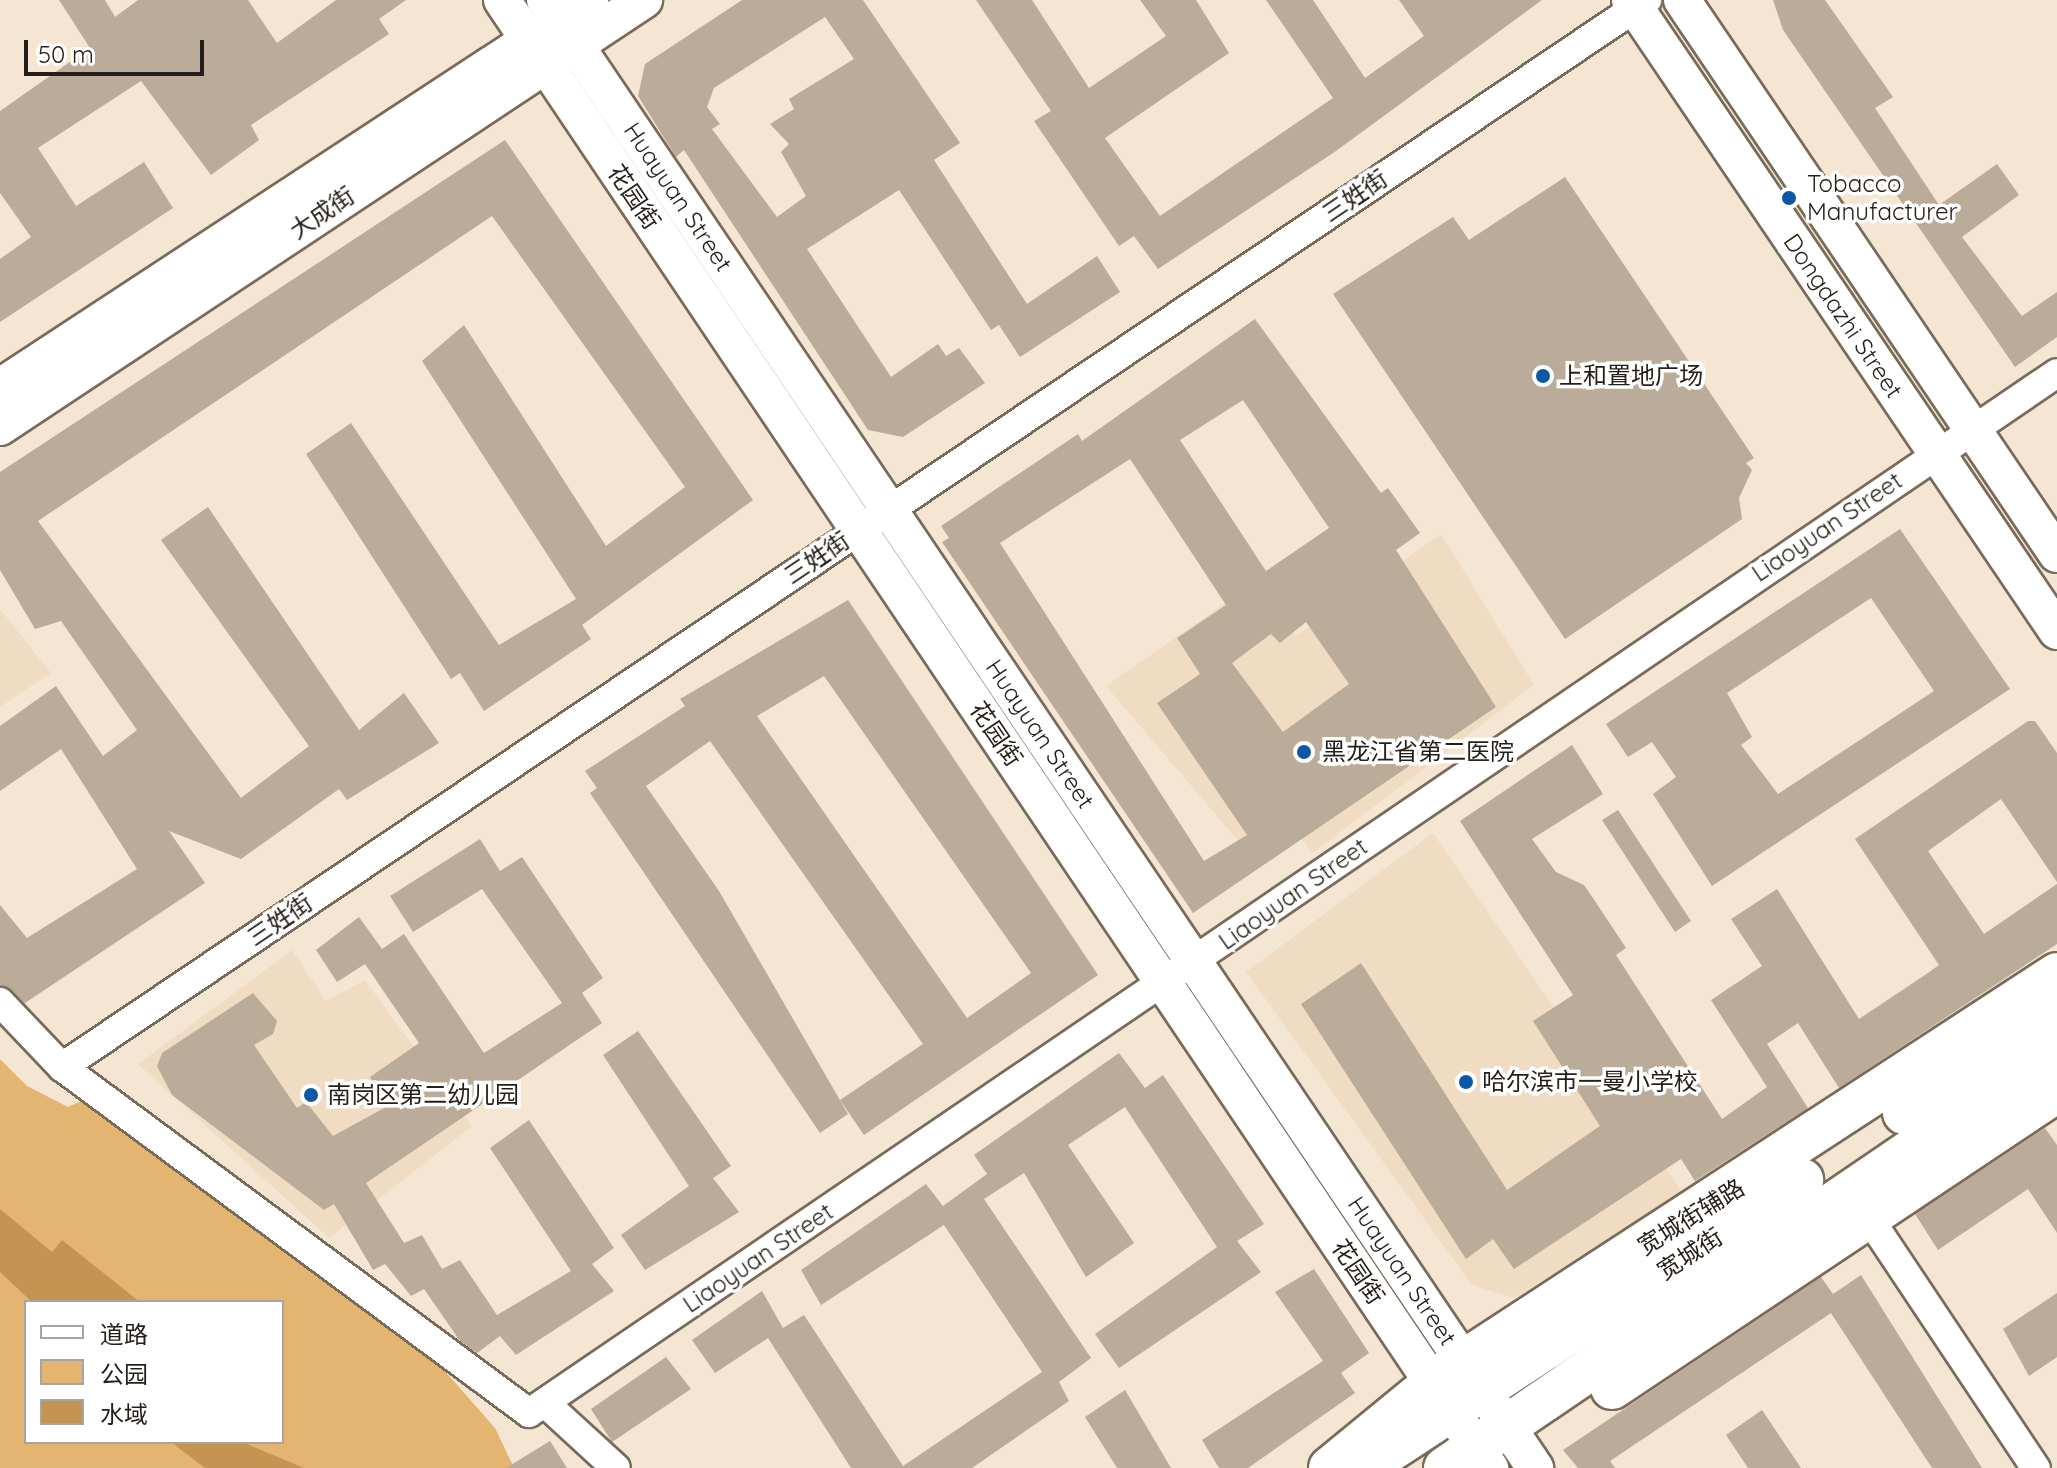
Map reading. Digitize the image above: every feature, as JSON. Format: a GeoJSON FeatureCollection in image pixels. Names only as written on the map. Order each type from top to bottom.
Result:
{"type":"FeatureCollection","features":[{"type":"Feature","properties":{"kind":"highway","name":"宽城街辅路"},"geometry":{"type":"LineString","coordinates":[[1330,1468],[1458,1387],[2057,974]]}},
{"type":"Feature","properties":{"kind":"highway","name":"宽城街"},"geometry":{"type":"LineString","coordinates":[[1363,1468],[1458,1387],[2057,1012]]}},
{"type":"Feature","properties":{"kind":"highway","name":"宽城街"},"geometry":{"type":"LineString","coordinates":[[1495,1456],[2057,1051]]}},
{"type":"Feature","properties":{"kind":"highway"},"geometry":{"type":"LineString","coordinates":[[1495,1456],[2053,1103]]}},
{"type":"Feature","properties":{"kind":"main road","name":"花园街"},"geometry":{"type":"LineString","coordinates":[[502,0],[1164,983],[1458,1387],[1495,1456]]}},
{"type":"Feature","properties":{"kind":"main road","name":"大成街"},"geometry":{"type":"LineString","coordinates":[[0,427],[537,53],[560,22],[590,0]]}},
{"type":"Feature","properties":{"kind":"main road","name":"大成街"},"geometry":{"type":"LineString","coordinates":[[560,22],[644,0]]}},
{"type":"Feature","properties":{"kind":"main road","name":"Dongdazhi Street"},"geometry":{"type":"LineString","coordinates":[[1682,0],[2057,554]]}},
{"type":"Feature","properties":{"kind":"main road","name":"Dongdazhi Street"},"geometry":{"type":"LineString","coordinates":[[1637,3],[2057,631]]}},
{"type":"Feature","properties":{"kind":"main road","name":"Huayuan Street"},"geometry":{"type":"LineString","coordinates":[[560,22],[1194,962],[1458,1387]]}},
{"type":"Feature","properties":{"kind":"main road","name":"大成街"},"geometry":{"type":"LineString","coordinates":[[0,387],[537,53]]}},
{"type":"Feature","properties":{"kind":"street","name":"三姓街"},"geometry":{"type":"LineString","coordinates":[[62,1067],[1637,3]]}},
{"type":"Feature","properties":{"kind":"street","name":"Liaoyuan Street"},"geometry":{"type":"LineString","coordinates":[[537,1408],[2057,373]]}},
{"type":"Feature","properties":{"kind":"street"},"geometry":{"type":"LineString","coordinates":[[0,1002],[62,1067],[616,1468]]}},
{"type":"Feature","properties":{"kind":"street"},"geometry":{"type":"LineString","coordinates":[[1869,1218],[2036,1468]]}},
{"type":"Feature","properties":{"kind":"shaded area","name":"黑龙江省第二医院"},"geometry":{"type":"Polygon","coordinates":[[[1441,534],[1534,685],[1313,853],[1285,819],[1246,850],[1106,686],[1258,580],[1296,636],[1441,534]]]}},
{"type":"Feature","properties":{"kind":"shaded area"},"geometry":{"type":"Polygon","coordinates":[[[0,609],[51,673],[0,707],[0,609]]]}},
{"type":"Feature","properties":{"kind":"shaded area","name":"哈尔滨市一曼小学校"},"geometry":{"type":"Polygon","coordinates":[[[1433,833],[1682,1192],[1514,1298],[1472,1285],[1246,972],[1433,833]]]}},
{"type":"Feature","properties":{"kind":"shaded area","name":"南岗区第二幼儿园"},"geometry":{"type":"Polygon","coordinates":[[[292,950],[326,1001],[365,980],[472,1126],[329,1238],[138,1064],[292,950]]]}},
{"type":"Feature","properties":{"kind":"green space"},"geometry":{"type":"Polygon","coordinates":[[[0,1059],[27,1086],[68,1107],[115,1086],[414,1336],[495,1428],[514,1468],[0,1468],[0,1059]]]}},
{"type":"Feature","properties":{"kind":"water"},"geometry":{"type":"Polygon","coordinates":[[[0,1209],[52,1252],[62,1240],[137,1300],[30,1300],[0,1272],[0,1209]]]}},
{"type":"Feature","properties":{"kind":"water"},"geometry":{"type":"Polygon","coordinates":[[[174,1444],[247,1444],[304,1468],[205,1468],[174,1444]]]}},
{"type":"Feature","properties":{"kind":"building"},"geometry":{"type":"Polygon","coordinates":[[[59,0],[105,0],[115,17],[138,0],[248,0],[277,43],[336,0],[406,0],[379,19],[389,34],[251,125],[259,140],[211,175],[141,81],[38,148],[76,206],[144,162],[173,208],[0,322],[0,259],[31,237],[0,193],[0,111],[90,48],[59,0]]]}},
{"type":"Feature","properties":{"kind":"building"},"geometry":{"type":"Polygon","coordinates":[[[742,0],[863,0],[960,143],[934,160],[1027,304],[1097,256],[1120,292],[1020,357],[999,325],[991,330],[899,190],[807,249],[891,377],[938,344],[946,356],[959,348],[985,383],[903,437],[868,430],[684,150],[676,157],[638,96],[645,64],[742,0]],[[825,17],[714,88],[707,107],[720,124],[712,129],[777,217],[806,196],[781,152],[789,144],[770,124],[794,109],[789,99],[854,59],[825,17]]]}},
{"type":"Feature","properties":{"kind":"building"},"geometry":{"type":"Polygon","coordinates":[[[976,0],[1032,0],[1089,88],[1166,36],[1140,0],[1196,0],[1229,53],[1105,138],[1160,216],[1333,98],[1266,0],[1313,0],[1365,78],[1424,36],[1399,0],[1542,0],[1336,151],[1158,269],[1134,236],[1119,246],[1034,121],[1051,111],[976,0]]]}},
{"type":"Feature","properties":{"kind":"building"},"geometry":{"type":"Polygon","coordinates":[[[1773,0],[1825,0],[1893,97],[1875,108],[1939,205],[1997,164],[2019,195],[1962,237],[2022,316],[2057,292],[2057,337],[2015,367],[1783,30],[1773,0]]]}},
{"type":"Feature","properties":{"kind":"building"},"geometry":{"type":"Polygon","coordinates":[[[505,140],[753,500],[582,625],[591,639],[484,711],[460,673],[451,679],[306,454],[351,423],[499,645],[576,599],[422,361],[464,325],[606,546],[685,487],[492,216],[38,521],[241,798],[309,746],[161,540],[208,507],[359,730],[404,693],[439,743],[347,800],[339,789],[241,859],[169,831],[205,883],[25,1003],[0,985],[0,905],[27,938],[137,869],[61,749],[0,791],[0,726],[56,686],[103,756],[137,730],[61,621],[35,629],[0,570],[0,472],[505,140]]]}},
{"type":"Feature","properties":{"kind":"building","name":"上和置地广场"},"geometry":{"type":"Polygon","coordinates":[[[1565,177],[1754,458],[1746,463],[1752,470],[1739,498],[1742,519],[1565,639],[1333,294],[1453,217],[1469,240],[1565,177]]]}},
{"type":"Feature","properties":{"kind":"building"},"geometry":{"type":"Polygon","coordinates":[[[1255,319],[1381,493],[1388,488],[1420,533],[1396,550],[1496,707],[1193,913],[942,542],[949,538],[941,526],[1078,434],[1082,441],[1255,319]],[[1243,400],[1180,440],[1266,571],[1329,528],[1243,400]],[[1130,459],[1000,543],[1204,861],[1247,835],[1157,703],[1200,674],[1177,638],[1226,605],[1130,459]],[[1306,622],[1280,643],[1271,634],[1232,663],[1283,732],[1349,684],[1306,622]]]}},
{"type":"Feature","properties":{"kind":"building"},"geometry":{"type":"Polygon","coordinates":[[[1900,529],[2010,689],[1712,886],[1653,794],[1676,777],[1652,742],[1628,757],[1606,724],[1900,529]],[[1871,598],[1727,693],[1752,737],[1741,745],[1778,794],[1934,691],[1871,598]]]}},
{"type":"Feature","properties":{"kind":"building"},"geometry":{"type":"Polygon","coordinates":[[[848,600],[1098,975],[864,1135],[840,1100],[923,1044],[710,741],[646,786],[719,891],[848,1114],[820,1133],[590,793],[597,788],[585,771],[685,706],[680,699],[848,600]],[[824,676],[757,716],[967,1018],[1031,973],[824,676]]]}},
{"type":"Feature","properties":{"kind":"building"},"geometry":{"type":"Polygon","coordinates":[[[2028,721],[2035,721],[2057,753],[2057,882],[2001,799],[1928,851],[1984,934],[2057,884],[2057,944],[1839,1088],[1798,1023],[1767,1044],[1808,1108],[1695,1181],[1681,1159],[1514,1269],[1493,1239],[1466,1259],[1301,1004],[1361,963],[1507,1190],[1600,1126],[1533,1021],[1573,995],[1460,821],[1572,745],[1603,794],[1532,839],[1556,872],[1584,885],[1593,898],[1626,948],[1616,955],[1722,1119],[1767,1087],[1711,1000],[1762,966],[1731,919],[1777,889],[1859,1019],[1925,975],[1939,965],[1855,839],[2028,721]]]}},
{"type":"Feature","properties":{"kind":"building"},"geometry":{"type":"Polygon","coordinates":[[[1618,810],[1691,921],[1675,932],[1602,820],[1618,810]]]}},
{"type":"Feature","properties":{"kind":"building"},"geometry":{"type":"Polygon","coordinates":[[[480,839],[500,871],[522,857],[603,978],[582,993],[602,1023],[366,1183],[404,1243],[422,1235],[442,1269],[460,1260],[497,1315],[571,1271],[490,1148],[529,1120],[614,1248],[592,1264],[614,1291],[516,1355],[500,1336],[477,1353],[460,1341],[424,1289],[411,1296],[385,1264],[373,1270],[334,1204],[324,1210],[172,1095],[157,1066],[162,1053],[253,993],[277,1021],[273,1034],[254,1045],[297,1108],[306,1102],[333,1136],[386,1107],[370,1077],[419,1043],[365,964],[337,982],[316,950],[359,917],[382,949],[404,934],[484,1053],[562,1003],[482,889],[413,932],[390,896],[480,839]]]}},
{"type":"Feature","properties":{"kind":"building"},"geometry":{"type":"Polygon","coordinates":[[[638,1031],[731,1166],[713,1178],[739,1212],[645,1270],[621,1235],[689,1186],[603,1055],[638,1031]]]}},
{"type":"Feature","properties":{"kind":"building"},"geometry":{"type":"Polygon","coordinates":[[[1119,1053],[1145,1088],[1163,1075],[1264,1224],[1237,1241],[1261,1272],[1119,1368],[1095,1334],[1217,1247],[1125,1107],[1068,1145],[1134,1243],[1086,1277],[1024,1173],[984,1199],[1091,1358],[1059,1382],[1069,1401],[972,1468],[851,1468],[768,1338],[715,1373],[692,1340],[762,1291],[783,1328],[804,1315],[903,1466],[1042,1372],[944,1225],[821,1305],[801,1270],[926,1184],[943,1206],[987,1174],[974,1155],[1119,1053]]]}},
{"type":"Feature","properties":{"kind":"building"},"geometry":{"type":"Polygon","coordinates":[[[2045,1128],[2057,1145],[2057,1233],[2028,1189],[1938,1250],[1915,1214],[2045,1128]]]}},
{"type":"Feature","properties":{"kind":"building"},"geometry":{"type":"Polygon","coordinates":[[[1314,1269],[1369,1353],[1341,1373],[1355,1393],[1248,1468],[1219,1468],[1202,1440],[1323,1361],[1275,1292],[1314,1269]]]}},
{"type":"Feature","properties":{"kind":"building"},"geometry":{"type":"Polygon","coordinates":[[[1861,1275],[1982,1468],[1932,1468],[1831,1313],[1610,1461],[1615,1468],[1578,1468],[1563,1450],[1821,1277],[1833,1294],[1861,1275]]]}},
{"type":"Feature","properties":{"kind":"building"},"geometry":{"type":"Polygon","coordinates":[[[2057,1293],[2057,1357],[2029,1376],[2003,1329],[2057,1293]]]}},
{"type":"Feature","properties":{"kind":"building"},"geometry":{"type":"Polygon","coordinates":[[[666,1357],[691,1389],[612,1442],[591,1409],[666,1357]]]}},
{"type":"Feature","properties":{"kind":"building"},"geometry":{"type":"Polygon","coordinates":[[[1125,1390],[1171,1468],[1117,1468],[1085,1417],[1125,1390]]]}},
{"type":"Feature","properties":{"kind":"building"},"geometry":{"type":"Polygon","coordinates":[[[1762,1410],[1801,1468],[1748,1468],[1726,1435],[1762,1410]]]}},
{"type":"Feature","properties":{"kind":"building"},"geometry":{"type":"Polygon","coordinates":[[[550,1441],[567,1468],[506,1468],[550,1441]]]}},
{"type":"Feature","properties":{"kind":"place","name":"Tobacco Manufacturer"},"geometry":{"type":"Point","coordinates":[1789,198]}},
{"type":"Feature","properties":{"kind":"place","name":"上和置地广场"},"geometry":{"type":"Point","coordinates":[1543,376]}},
{"type":"Feature","properties":{"kind":"place","name":"黑龙江省第二医院"},"geometry":{"type":"Point","coordinates":[1304,752]}},
{"type":"Feature","properties":{"kind":"place","name":"哈尔滨市一曼小学校"},"geometry":{"type":"Point","coordinates":[1466,1082]}},
{"type":"Feature","properties":{"kind":"place","name":"南岗区第二幼儿园"},"geometry":{"type":"Point","coordinates":[311,1095]}}]}
